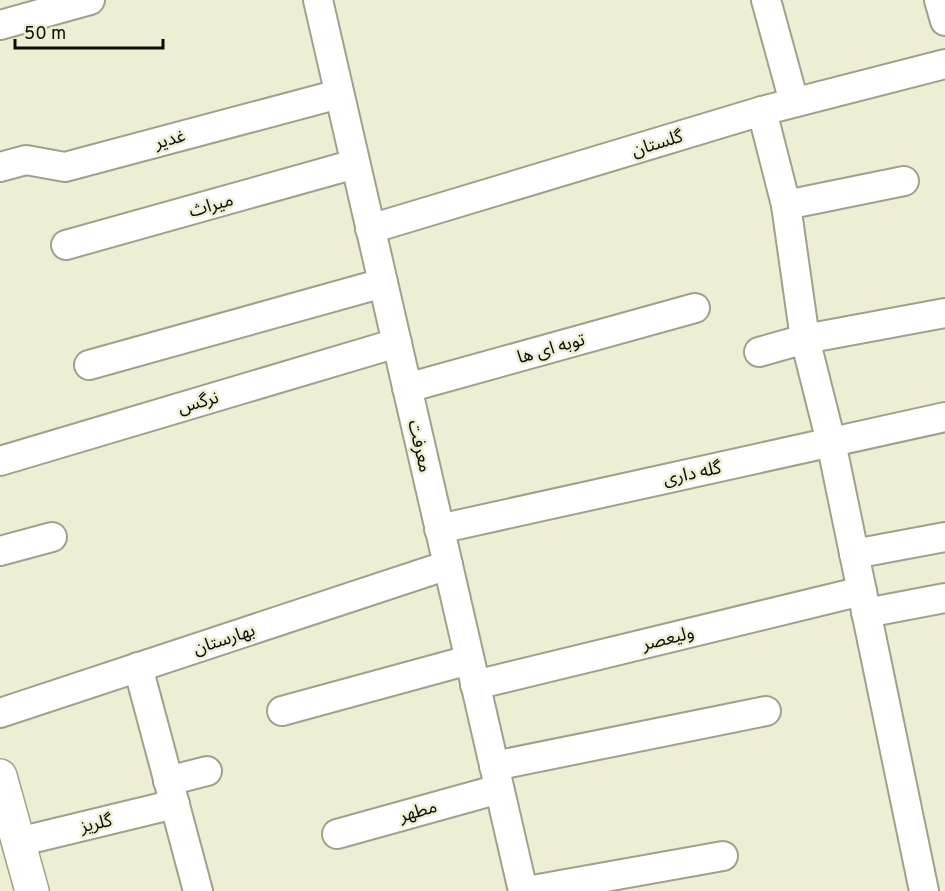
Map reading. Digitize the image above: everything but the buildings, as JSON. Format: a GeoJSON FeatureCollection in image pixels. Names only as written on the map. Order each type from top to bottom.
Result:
{"type":"FeatureCollection","features":[{"type":"Feature","properties":{"kind":"main road"},"geometry":{"type":"LineString","coordinates":[[0,776],[32,891]]}},
{"type":"Feature","properties":{"kind":"street"},"geometry":{"type":"LineString","coordinates":[[0,25],[90,0]]}},
{"type":"Feature","properties":{"kind":"street","name":"معرفت"},"geometry":{"type":"LineString","coordinates":[[318,0],[496,777],[525,891]]}},
{"type":"Feature","properties":{"kind":"street"},"geometry":{"type":"LineString","coordinates":[[766,0],[794,102]]}},
{"type":"Feature","properties":{"kind":"street"},"geometry":{"type":"LineString","coordinates":[[939,0],[945,21]]}},
{"type":"Feature","properties":{"kind":"street","name":"گلستان"},"geometry":{"type":"LineString","coordinates":[[370,229],[762,111],[945,64]]}},
{"type":"Feature","properties":{"kind":"street","name":"غدیر"},"geometry":{"type":"LineString","coordinates":[[0,167],[26,160],[65,167],[339,94]]}},
{"type":"Feature","properties":{"kind":"street"},"geometry":{"type":"LineString","coordinates":[[762,111],[786,205],[805,339],[831,442],[924,891]]}},
{"type":"Feature","properties":{"kind":"street","name":"میراث"},"geometry":{"type":"LineString","coordinates":[[66,245],[355,164]]}},
{"type":"Feature","properties":{"kind":"street"},"geometry":{"type":"LineString","coordinates":[[786,205],[904,181]]}},
{"type":"Feature","properties":{"kind":"street"},"geometry":{"type":"LineString","coordinates":[[89,365],[383,283]]}},
{"type":"Feature","properties":{"kind":"street","name":"توبه ای ها"},"geometry":{"type":"LineString","coordinates":[[407,388],[695,308]]}},
{"type":"Feature","properties":{"kind":"street"},"geometry":{"type":"LineString","coordinates":[[759,352],[805,339],[945,314]]}},
{"type":"Feature","properties":{"kind":"street","name":"نرگس"},"geometry":{"type":"LineString","coordinates":[[0,460],[397,343]]}},
{"type":"Feature","properties":{"kind":"street","name":"گله داری"},"geometry":{"type":"LineString","coordinates":[[439,529],[945,417]]}},
{"type":"Feature","properties":{"kind":"street"},"geometry":{"type":"LineString","coordinates":[[0,551],[52,537]]}},
{"type":"Feature","properties":{"kind":"street"},"geometry":{"type":"LineString","coordinates":[[854,554],[945,537]]}},
{"type":"Feature","properties":{"kind":"street","name":"بهارستان"},"geometry":{"type":"LineString","coordinates":[[0,713],[448,565]]}},
{"type":"Feature","properties":{"kind":"street","name":"ولیعصر"},"geometry":{"type":"LineString","coordinates":[[282,711],[472,673],[864,602],[945,598]]}},
{"type":"Feature","properties":{"kind":"street"},"geometry":{"type":"LineString","coordinates":[[138,667],[198,891]]}},
{"type":"Feature","properties":{"kind":"street","name":"مطهر"},"geometry":{"type":"LineString","coordinates":[[337,834],[496,777],[766,711]]}},
{"type":"Feature","properties":{"kind":"street","name":"گلریز"},"geometry":{"type":"LineString","coordinates":[[18,842],[171,793],[207,771]]}},
{"type":"Feature","properties":{"kind":"street"},"geometry":{"type":"LineString","coordinates":[[525,891],[723,856]]}}]}
